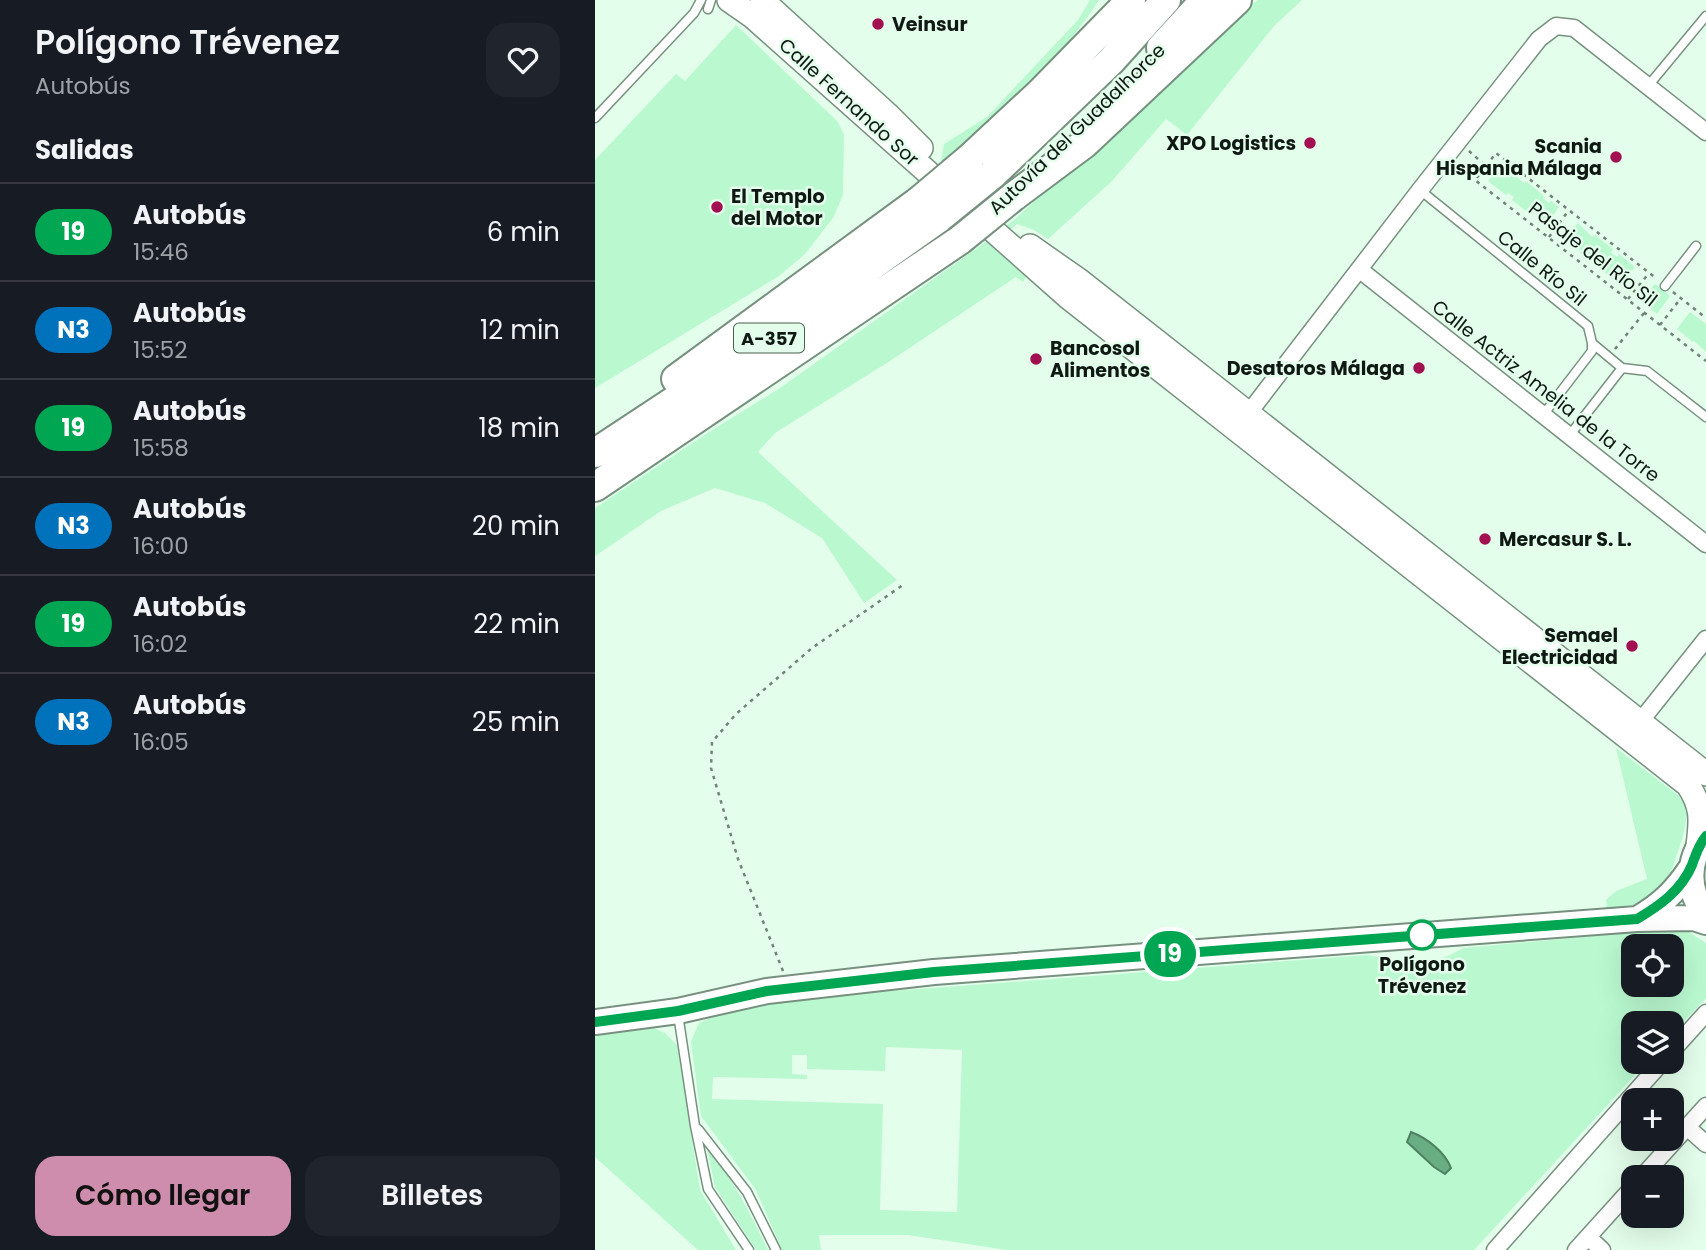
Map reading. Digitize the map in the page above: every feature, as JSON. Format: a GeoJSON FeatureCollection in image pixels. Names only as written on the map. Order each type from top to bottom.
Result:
{"type":"FeatureCollection","features":[{"type":"Feature","properties":{"kind":"highway"},"geometry":{"type":"LineString","coordinates":[[981,167],[1116,0]]}},
{"type":"Feature","properties":{"kind":"highway"},"geometry":{"type":"LineString","coordinates":[[1040,93],[1131,0]]}},
{"type":"Feature","properties":{"kind":"highway","name":"Autovía del Guadalhorce"},"geometry":{"type":"LineString","coordinates":[[595,453],[777,333],[1111,61],[1166,0]]}},
{"type":"Feature","properties":{"kind":"highway","name":"Autovía del Guadalhorce"},"geometry":{"type":"LineString","coordinates":[[595,487],[960,240],[1013,197],[1130,81],[1205,0]]}},
{"type":"Feature","properties":{"kind":"highway"},"geometry":{"type":"LineString","coordinates":[[1013,197],[1084,144],[1237,0]]}},
{"type":"Feature","properties":{"kind":"highway"},"geometry":{"type":"LineString","coordinates":[[595,439],[929,209]]}},
{"type":"Feature","properties":{"kind":"main road"},"geometry":{"type":"LineString","coordinates":[[1637,919],[1658,906],[1678,888],[1698,850]]}},
{"type":"Feature","properties":{"kind":"main road"},"geometry":{"type":"LineString","coordinates":[[1698,850],[1692,888],[1698,906],[1706,915]]}},
{"type":"Feature","properties":{"kind":"main road"},"geometry":{"type":"LineString","coordinates":[[595,1023],[678,1011],[767,991],[934,972],[1637,919],[1694,918],[1706,922]]}},
{"type":"Feature","properties":{"kind":"street","name":"Calle Fernando Sor"},"geometry":{"type":"LineString","coordinates":[[729,0],[752,16],[971,203]]}},
{"type":"Feature","properties":{"kind":"street","name":"Calle Fernando Sor"},"geometry":{"type":"LineString","coordinates":[[762,0],[887,114],[971,203]]}},
{"type":"Feature","properties":{"kind":"street"},"geometry":{"type":"LineString","coordinates":[[1242,422],[1539,39],[1556,26],[1574,28],[1706,132]]}},
{"type":"Feature","properties":{"kind":"street"},"geometry":{"type":"LineString","coordinates":[[971,203],[1068,297],[1242,422],[1633,730],[1688,785],[1699,801],[1701,820],[1698,850]]}},
{"type":"Feature","properties":{"kind":"street","name":"Calle Actriz Amelia de la Torre"},"geometry":{"type":"LineString","coordinates":[[1360,270],[1706,544]]}},
{"type":"Feature","properties":{"kind":"street"},"geometry":{"type":"LineString","coordinates":[[1633,730],[1706,639]]}},
{"type":"Feature","properties":{"kind":"street"},"geometry":{"type":"LineString","coordinates":[[1633,730],[1706,774]]}},
{"type":"Feature","properties":{"kind":"street"},"geometry":{"type":"LineString","coordinates":[[1684,1038],[1706,1013]]}},
{"type":"Feature","properties":{"kind":"street"},"geometry":{"type":"LineString","coordinates":[[1495,1250],[1651,1074]]}},
{"type":"Feature","properties":{"kind":"street"},"geometry":{"type":"LineString","coordinates":[[1653,1165],[1706,1106]]}},
{"type":"Feature","properties":{"kind":"street"},"geometry":{"type":"LineString","coordinates":[[1687,1127],[1706,1144]]}},
{"type":"Feature","properties":{"kind":"street"},"geometry":{"type":"LineString","coordinates":[[1576,1250],[1621,1200]]}},
{"type":"Feature","properties":{"kind":"street"},"geometry":{"type":"LineString","coordinates":[[1587,1237],[1602,1250]]}},
{"type":"Feature","properties":{"kind":"lane"},"geometry":{"type":"LineString","coordinates":[[595,118],[694,13],[701,0]]}},
{"type":"Feature","properties":{"kind":"lane"},"geometry":{"type":"LineString","coordinates":[[1648,86],[1706,16]]}},
{"type":"Feature","properties":{"kind":"lane","name":"Calle Río Sil"},"geometry":{"type":"LineString","coordinates":[[1420,190],[1588,326],[1592,343],[1622,368],[1647,371],[1706,417]]}},
{"type":"Feature","properties":{"kind":"lane"},"geometry":{"type":"LineString","coordinates":[[1665,286],[1696,246]]}},
{"type":"Feature","properties":{"kind":"lane"},"geometry":{"type":"LineString","coordinates":[[1543,415],[1593,351],[1592,343]]}},
{"type":"Feature","properties":{"kind":"lane"},"geometry":{"type":"LineString","coordinates":[[1569,436],[1622,368]]}},
{"type":"Feature","properties":{"kind":"lane"},"geometry":{"type":"LineString","coordinates":[[678,1011],[695,1126],[708,1189],[749,1250]]}},
{"type":"Feature","properties":{"kind":"lane"},"geometry":{"type":"LineString","coordinates":[[695,1126],[747,1192],[776,1250]]}},
{"type":"Feature","properties":{"kind":"path"},"geometry":{"type":"LineString","coordinates":[[1459,142],[1486,166]]}},
{"type":"Feature","properties":{"kind":"path","name":"Pasaje del Río Sil"},"geometry":{"type":"LineString","coordinates":[[1706,318],[1496,153],[1475,180],[1706,361]]}},
{"type":"Feature","properties":{"kind":"path"},"geometry":{"type":"LineString","coordinates":[[1549,237],[1569,210]]}},
{"type":"Feature","properties":{"kind":"path"},"geometry":{"type":"LineString","coordinates":[[1628,299],[1649,273]]}},
{"type":"Feature","properties":{"kind":"path"},"geometry":{"type":"LineString","coordinates":[[1660,325],[1681,298]]}},
{"type":"Feature","properties":{"kind":"path"},"geometry":{"type":"LineString","coordinates":[[1609,357],[1644,312]]}},
{"type":"Feature","properties":{"kind":"path"},"geometry":{"type":"LineString","coordinates":[[790,988],[738,859],[711,768],[712,742],[736,714],[812,648],[903,585]]}},
{"type":"Feature","properties":{"kind":"shaded area"},"geometry":{"type":"Polygon","coordinates":[[[1090,0],[1099,0],[1066,45],[1027,89],[984,130],[941,163],[944,144],[987,117],[1078,20],[1090,0]]]}},
{"type":"Feature","properties":{"kind":"shaded area"},"geometry":{"type":"Polygon","coordinates":[[[1258,0],[1302,0],[1274,26],[1187,135],[1166,119],[1112,181],[1048,239],[1017,224],[992,245],[1026,277],[1023,282],[1016,277],[775,433],[758,452],[897,580],[864,603],[822,538],[765,503],[715,488],[661,511],[595,556],[595,508],[780,388],[987,241],[1015,219],[1239,14],[1258,0]]]}},
{"type":"Feature","properties":{"kind":"shaded area","name":"El Templo del Motor"},"geometry":{"type":"Polygon","coordinates":[[[736,25],[837,121],[844,134],[843,195],[833,218],[805,254],[779,276],[595,388],[595,160],[676,74],[685,81],[736,25]]]}},
{"type":"Feature","properties":{"kind":"shaded area"},"geometry":{"type":"Polygon","coordinates":[[[1503,163],[1549,203],[1551,201],[1559,207],[1545,226],[1537,219],[1539,216],[1533,212],[1530,214],[1512,200],[1514,197],[1508,193],[1506,195],[1488,181],[1503,163]]]}},
{"type":"Feature","properties":{"kind":"shaded area"},"geometry":{"type":"Polygon","coordinates":[[[1578,223],[1592,237],[1595,235],[1613,249],[1611,253],[1617,257],[1619,254],[1635,267],[1621,285],[1576,247],[1564,241],[1578,223]]]}},
{"type":"Feature","properties":{"kind":"shaded area"},"geometry":{"type":"Polygon","coordinates":[[[1655,284],[1670,296],[1657,314],[1641,301],[1655,284]]]}},
{"type":"Feature","properties":{"kind":"shaded area"},"geometry":{"type":"Polygon","coordinates":[[[1690,312],[1706,324],[1706,352],[1677,329],[1690,312]]]}},
{"type":"Feature","properties":{"kind":"shaded area"},"geometry":{"type":"Polygon","coordinates":[[[1616,748],[1679,796],[1688,810],[1669,879],[1639,904],[1607,909],[1606,900],[1616,891],[1647,879],[1616,748]]]}},
{"type":"Feature","properties":{"kind":"shaded area"},"geometry":{"type":"Polygon","coordinates":[[[1682,928],[1706,943],[1706,998],[1684,1021],[1684,1011],[1621,1011],[1621,1074],[1636,1074],[1474,1250],[1007,1250],[908,1235],[819,1235],[821,1250],[782,1250],[756,1190],[701,1116],[691,1042],[699,1023],[746,1008],[827,996],[1367,955],[1416,962],[1450,955],[1463,948],[1682,928]],[[886,1047],[885,1071],[807,1069],[807,1055],[792,1055],[792,1074],[807,1075],[807,1079],[713,1077],[712,1099],[883,1104],[880,1210],[957,1212],[962,1050],[886,1047]],[[1411,1132],[1408,1142],[1434,1167],[1447,1159],[1422,1136],[1411,1132]]]}},
{"type":"Feature","properties":{"kind":"shaded area"},"geometry":{"type":"Polygon","coordinates":[[[654,1028],[665,1033],[677,1045],[700,1190],[736,1250],[698,1250],[595,1157],[595,1036],[654,1028]]]}},
{"type":"Feature","properties":{"kind":"shaded area"},"geometry":{"type":"Polygon","coordinates":[[[1411,1132],[1440,1151],[1451,1168],[1445,1174],[1407,1142],[1411,1132]]]}},
{"type":"Feature","properties":{"kind":"shaded area"},"geometry":{"type":"Polygon","coordinates":[[[707,1149],[733,1185],[768,1250],[756,1250],[715,1187],[707,1149]]]}},
{"type":"Feature","properties":{"kind":"bus line","name":"19"},"geometry":{"type":"LineString","coordinates":[[595,1022],[678,1011],[767,991],[934,972],[1637,919],[1658,906],[1678,888],[1691,867],[1698,846],[1706,836]]}},
{"type":"Feature","properties":{"kind":"place","name":"Veinsur"},"geometry":{"type":"Point","coordinates":[878,24]}},
{"type":"Feature","properties":{"kind":"place","name":"XPO Logistics"},"geometry":{"type":"Point","coordinates":[1310,143]}},
{"type":"Feature","properties":{"kind":"place","name":"Scania Hispania Málaga"},"geometry":{"type":"Point","coordinates":[1616,157]}},
{"type":"Feature","properties":{"kind":"place","name":"El Templo del Motor"},"geometry":{"type":"Point","coordinates":[717,207]}},
{"type":"Feature","properties":{"kind":"place","name":"Bancosol Alimentos"},"geometry":{"type":"Point","coordinates":[1036,359]}},
{"type":"Feature","properties":{"kind":"place","name":"Desatoros Málaga"},"geometry":{"type":"Point","coordinates":[1419,368]}},
{"type":"Feature","properties":{"kind":"place","name":"Mercasur S. L."},"geometry":{"type":"Point","coordinates":[1485,539]}},
{"type":"Feature","properties":{"kind":"place","name":"Semael Electricidad"},"geometry":{"type":"Point","coordinates":[1632,646]}},
{"type":"Feature","properties":{"kind":"place","name":"Polígono Trévenez"},"geometry":{"type":"Point","coordinates":[1422,935]}}]}
